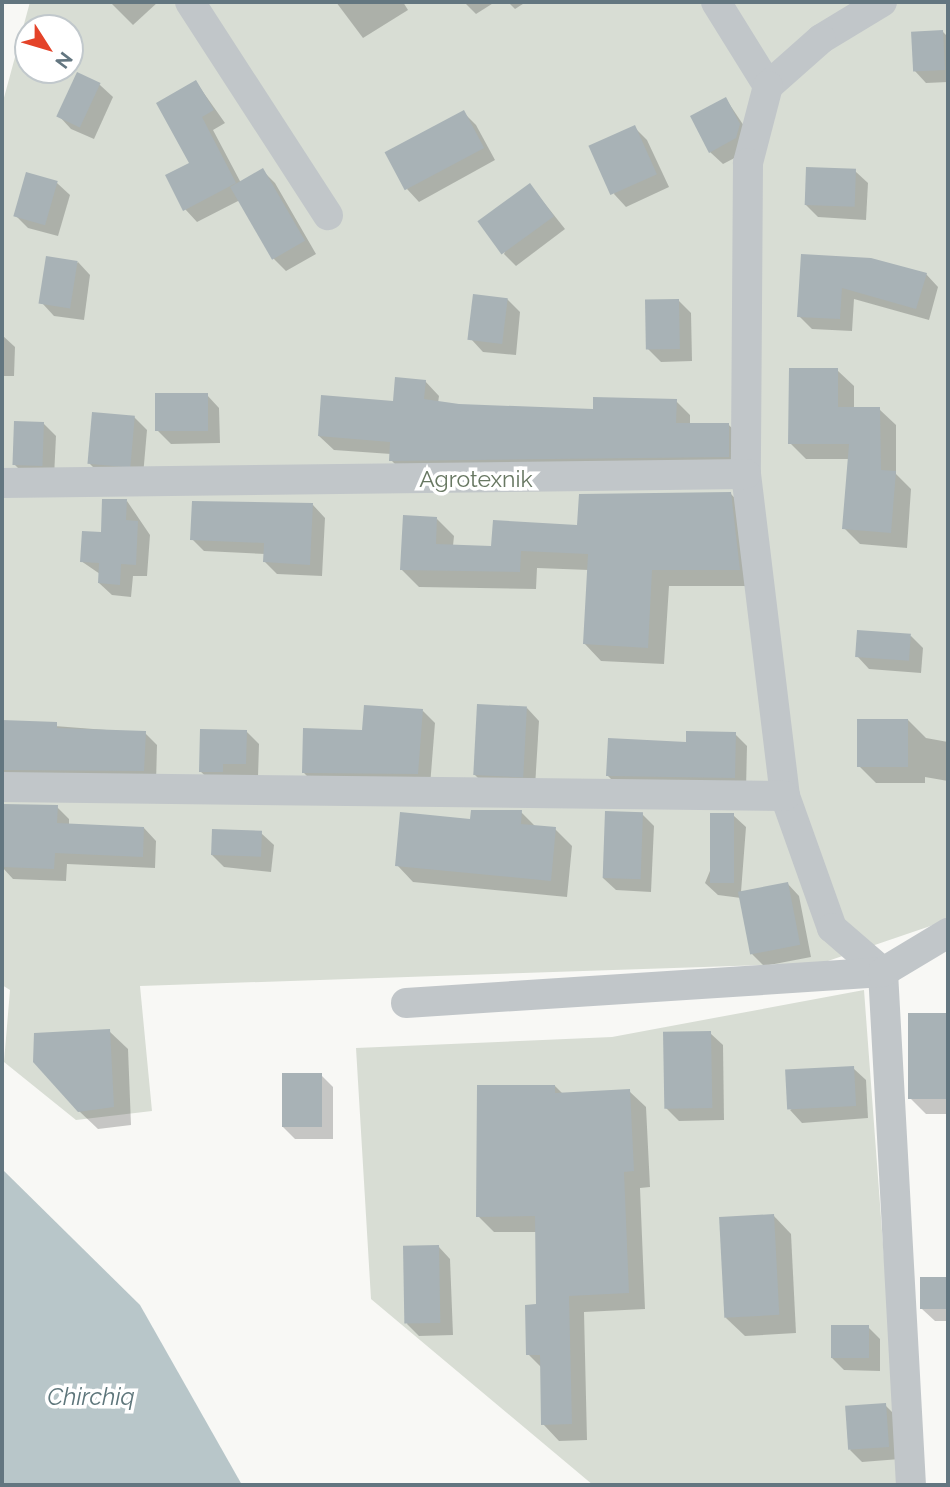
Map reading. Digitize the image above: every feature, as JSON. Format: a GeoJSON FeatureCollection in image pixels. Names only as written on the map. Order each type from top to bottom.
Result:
{"type":"FeatureCollection","features":[{"type":"Feature","properties":{"kind":"street"},"geometry":{"type":"LineString","coordinates":[[190,2],[328,215]]}},
{"type":"Feature","properties":{"kind":"street"},"geometry":{"type":"LineString","coordinates":[[716,2],[768,86]]}},
{"type":"Feature","properties":{"kind":"street"},"geometry":{"type":"LineString","coordinates":[[882,2],[821,39],[768,86],[748,163],[746,474],[785,796],[832,928],[883,972],[911,1485]]}},
{"type":"Feature","properties":{"kind":"street"},"geometry":{"type":"LineString","coordinates":[[2,483],[746,474]]}},
{"type":"Feature","properties":{"kind":"street"},"geometry":{"type":"LineString","coordinates":[[2,787],[785,796]]}},
{"type":"Feature","properties":{"kind":"street"},"geometry":{"type":"LineString","coordinates":[[406,1003],[883,972],[948,933]]}},
{"type":"Feature","properties":{"kind":"green space","name":"Agrotexnik"},"geometry":{"type":"Polygon","coordinates":[[[30,2],[948,2],[948,920],[822,963],[140,986],[152,1111],[76,1120],[4,1062],[10,990],[2,985],[2,105],[14,61],[14,84],[84,84],[84,14],[27,14],[30,2]]]}},
{"type":"Feature","properties":{"kind":"green space"},"geometry":{"type":"Polygon","coordinates":[[[864,990],[901,1485],[593,1485],[371,1299],[356,1048],[612,1037],[864,990]]]}},
{"type":"Feature","properties":{"kind":"water","name":"Chirchiq"},"geometry":{"type":"Polygon","coordinates":[[[2,1169],[140,1305],[242,1485],[2,1485],[2,1169]]]}},
{"type":"Feature","properties":{"kind":"building"},"geometry":{"type":"Polygon","coordinates":[[[943,30],[945,70],[913,72],[911,32],[943,30]]]}},
{"type":"Feature","properties":{"kind":"building"},"geometry":{"type":"Polygon","coordinates":[[[84,75],[101,83],[80,127],[56,116],[71,84],[84,84],[84,75]]]}},
{"type":"Feature","properties":{"kind":"building"},"geometry":{"type":"Polygon","coordinates":[[[196,80],[214,110],[202,117],[236,183],[183,211],[165,175],[189,163],[156,103],[196,80]]]}},
{"type":"Feature","properties":{"kind":"building"},"geometry":{"type":"Polygon","coordinates":[[[726,97],[740,124],[736,138],[709,153],[690,116],[726,97]]]}},
{"type":"Feature","properties":{"kind":"building"},"geometry":{"type":"Polygon","coordinates":[[[464,110],[484,148],[405,190],[385,152],[464,110]]]}},
{"type":"Feature","properties":{"kind":"building"},"geometry":{"type":"Polygon","coordinates":[[[635,125],[657,174],[610,195],[588,146],[635,125]]]}},
{"type":"Feature","properties":{"kind":"building"},"geometry":{"type":"Polygon","coordinates":[[[806,167],[856,169],[855,207],[805,205],[806,167]]]}},
{"type":"Feature","properties":{"kind":"building"},"geometry":{"type":"Polygon","coordinates":[[[263,168],[305,241],[272,260],[230,187],[263,168]]]}},
{"type":"Feature","properties":{"kind":"building"},"geometry":{"type":"Polygon","coordinates":[[[26,172],[58,181],[45,225],[13,216],[26,172]]]}},
{"type":"Feature","properties":{"kind":"building"},"geometry":{"type":"Polygon","coordinates":[[[530,183],[554,216],[502,254],[477,221],[530,183]]]}},
{"type":"Feature","properties":{"kind":"building"},"geometry":{"type":"Polygon","coordinates":[[[801,254],[871,258],[927,273],[916,309],[842,288],[840,319],[797,317],[801,254]]]}},
{"type":"Feature","properties":{"kind":"building"},"geometry":{"type":"Polygon","coordinates":[[[46,256],[78,261],[70,308],[38,303],[46,256]]]}},
{"type":"Feature","properties":{"kind":"building"},"geometry":{"type":"Polygon","coordinates":[[[473,294],[508,298],[502,344],[467,340],[473,294]]]}},
{"type":"Feature","properties":{"kind":"building"},"geometry":{"type":"Polygon","coordinates":[[[679,299],[680,349],[646,350],[645,300],[679,299]]]}},
{"type":"Feature","properties":{"kind":"building"},"geometry":{"type":"Polygon","coordinates":[[[789,368],[838,368],[838,407],[880,407],[881,470],[896,471],[891,533],[842,529],[849,444],[788,444],[789,368]]]}},
{"type":"Feature","properties":{"kind":"building"},"geometry":{"type":"Polygon","coordinates":[[[395,377],[426,380],[424,399],[459,404],[593,409],[593,397],[677,399],[676,423],[729,423],[729,457],[389,461],[390,442],[318,436],[321,395],[393,401],[395,377]]]}},
{"type":"Feature","properties":{"kind":"building"},"geometry":{"type":"Polygon","coordinates":[[[155,393],[208,393],[208,431],[155,431],[155,393]]]}},
{"type":"Feature","properties":{"kind":"building"},"geometry":{"type":"Polygon","coordinates":[[[92,412],[135,416],[130,468],[87,464],[92,412]]]}},
{"type":"Feature","properties":{"kind":"building"},"geometry":{"type":"Polygon","coordinates":[[[14,421],[44,422],[42,466],[12,465],[14,421]]]}},
{"type":"Feature","properties":{"kind":"building"},"geometry":{"type":"Polygon","coordinates":[[[731,492],[740,570],[652,570],[648,648],[583,644],[588,554],[521,551],[520,572],[400,570],[403,515],[437,517],[436,544],[491,546],[493,520],[577,525],[579,494],[731,492]]]}},
{"type":"Feature","properties":{"kind":"building"},"geometry":{"type":"Polygon","coordinates":[[[102,499],[127,499],[126,520],[138,521],[136,565],[121,564],[120,585],[98,583],[99,563],[80,562],[82,531],[101,532],[102,499]]]}},
{"type":"Feature","properties":{"kind":"building"},"geometry":{"type":"Polygon","coordinates":[[[192,501],[313,503],[310,565],[263,562],[264,543],[190,540],[192,501]]]}},
{"type":"Feature","properties":{"kind":"building"},"geometry":{"type":"Polygon","coordinates":[[[857,630],[911,634],[909,661],[855,657],[857,630]]]}},
{"type":"Feature","properties":{"kind":"building"},"geometry":{"type":"Polygon","coordinates":[[[477,704],[527,707],[523,778],[473,775],[477,704]]]}},
{"type":"Feature","properties":{"kind":"building"},"geometry":{"type":"Polygon","coordinates":[[[364,705],[423,709],[418,774],[302,773],[303,728],[362,730],[364,705]]]}},
{"type":"Feature","properties":{"kind":"building"},"geometry":{"type":"Polygon","coordinates":[[[857,719],[908,719],[908,767],[857,767],[857,719]]]}},
{"type":"Feature","properties":{"kind":"building"},"geometry":{"type":"Polygon","coordinates":[[[2,720],[57,722],[57,728],[146,731],[144,771],[2,770],[2,720]]]}},
{"type":"Feature","properties":{"kind":"building"},"geometry":{"type":"Polygon","coordinates":[[[200,729],[247,730],[246,764],[223,764],[223,772],[199,772],[200,729]]]}},
{"type":"Feature","properties":{"kind":"building"},"geometry":{"type":"Polygon","coordinates":[[[686,731],[736,732],[735,778],[606,776],[608,738],[686,742],[686,731]]]}},
{"type":"Feature","properties":{"kind":"building"},"geometry":{"type":"Polygon","coordinates":[[[2,804],[58,805],[57,823],[144,827],[143,857],[55,853],[54,869],[2,867],[2,804]]]}},
{"type":"Feature","properties":{"kind":"building"},"geometry":{"type":"Polygon","coordinates":[[[471,810],[522,810],[521,824],[556,827],[551,881],[395,866],[400,812],[470,819],[471,810]]]}},
{"type":"Feature","properties":{"kind":"building"},"geometry":{"type":"Polygon","coordinates":[[[605,811],[643,812],[641,879],[603,878],[605,811]]]}},
{"type":"Feature","properties":{"kind":"building"},"geometry":{"type":"Polygon","coordinates":[[[710,813],[734,813],[734,883],[710,883],[710,813]]]}},
{"type":"Feature","properties":{"kind":"building"},"geometry":{"type":"Polygon","coordinates":[[[212,829],[262,831],[261,857],[211,855],[212,829]]]}},
{"type":"Feature","properties":{"kind":"building"},"geometry":{"type":"Polygon","coordinates":[[[788,882],[800,945],[750,955],[738,892],[788,882]]]}},
{"type":"Feature","properties":{"kind":"building"},"geometry":{"type":"Polygon","coordinates":[[[908,1013],[947,1013],[947,1099],[908,1099],[908,1013]]]}},
{"type":"Feature","properties":{"kind":"building"},"geometry":{"type":"Polygon","coordinates":[[[110,1029],[114,1107],[78,1112],[33,1062],[34,1033],[110,1029]]]}},
{"type":"Feature","properties":{"kind":"building"},"geometry":{"type":"Polygon","coordinates":[[[711,1031],[712,1108],[664,1109],[663,1032],[711,1031]]]}},
{"type":"Feature","properties":{"kind":"building"},"geometry":{"type":"Polygon","coordinates":[[[854,1066],[856,1106],[787,1110],[785,1070],[854,1066]]]}},
{"type":"Feature","properties":{"kind":"building"},"geometry":{"type":"Polygon","coordinates":[[[282,1073],[322,1073],[322,1127],[282,1127],[282,1073]]]}},
{"type":"Feature","properties":{"kind":"building"},"geometry":{"type":"Polygon","coordinates":[[[477,1085],[555,1085],[555,1093],[630,1089],[634,1171],[624,1172],[629,1293],[569,1296],[572,1424],[541,1425],[540,1355],[526,1355],[525,1305],[536,1304],[535,1216],[476,1217],[477,1085]]]}},
{"type":"Feature","properties":{"kind":"building"},"geometry":{"type":"Polygon","coordinates":[[[774,1214],[779,1315],[724,1318],[719,1217],[774,1214]]]}},
{"type":"Feature","properties":{"kind":"building"},"geometry":{"type":"Polygon","coordinates":[[[439,1245],[440,1323],[404,1324],[403,1246],[439,1245]]]}},
{"type":"Feature","properties":{"kind":"building"},"geometry":{"type":"Polygon","coordinates":[[[920,1277],[948,1277],[948,1309],[920,1309],[920,1277]]]}},
{"type":"Feature","properties":{"kind":"building"},"geometry":{"type":"Polygon","coordinates":[[[831,1325],[869,1325],[869,1358],[831,1358],[831,1325]]]}},
{"type":"Feature","properties":{"kind":"building"},"geometry":{"type":"Polygon","coordinates":[[[886,1403],[889,1447],[848,1450],[845,1406],[886,1403]]]}}]}
